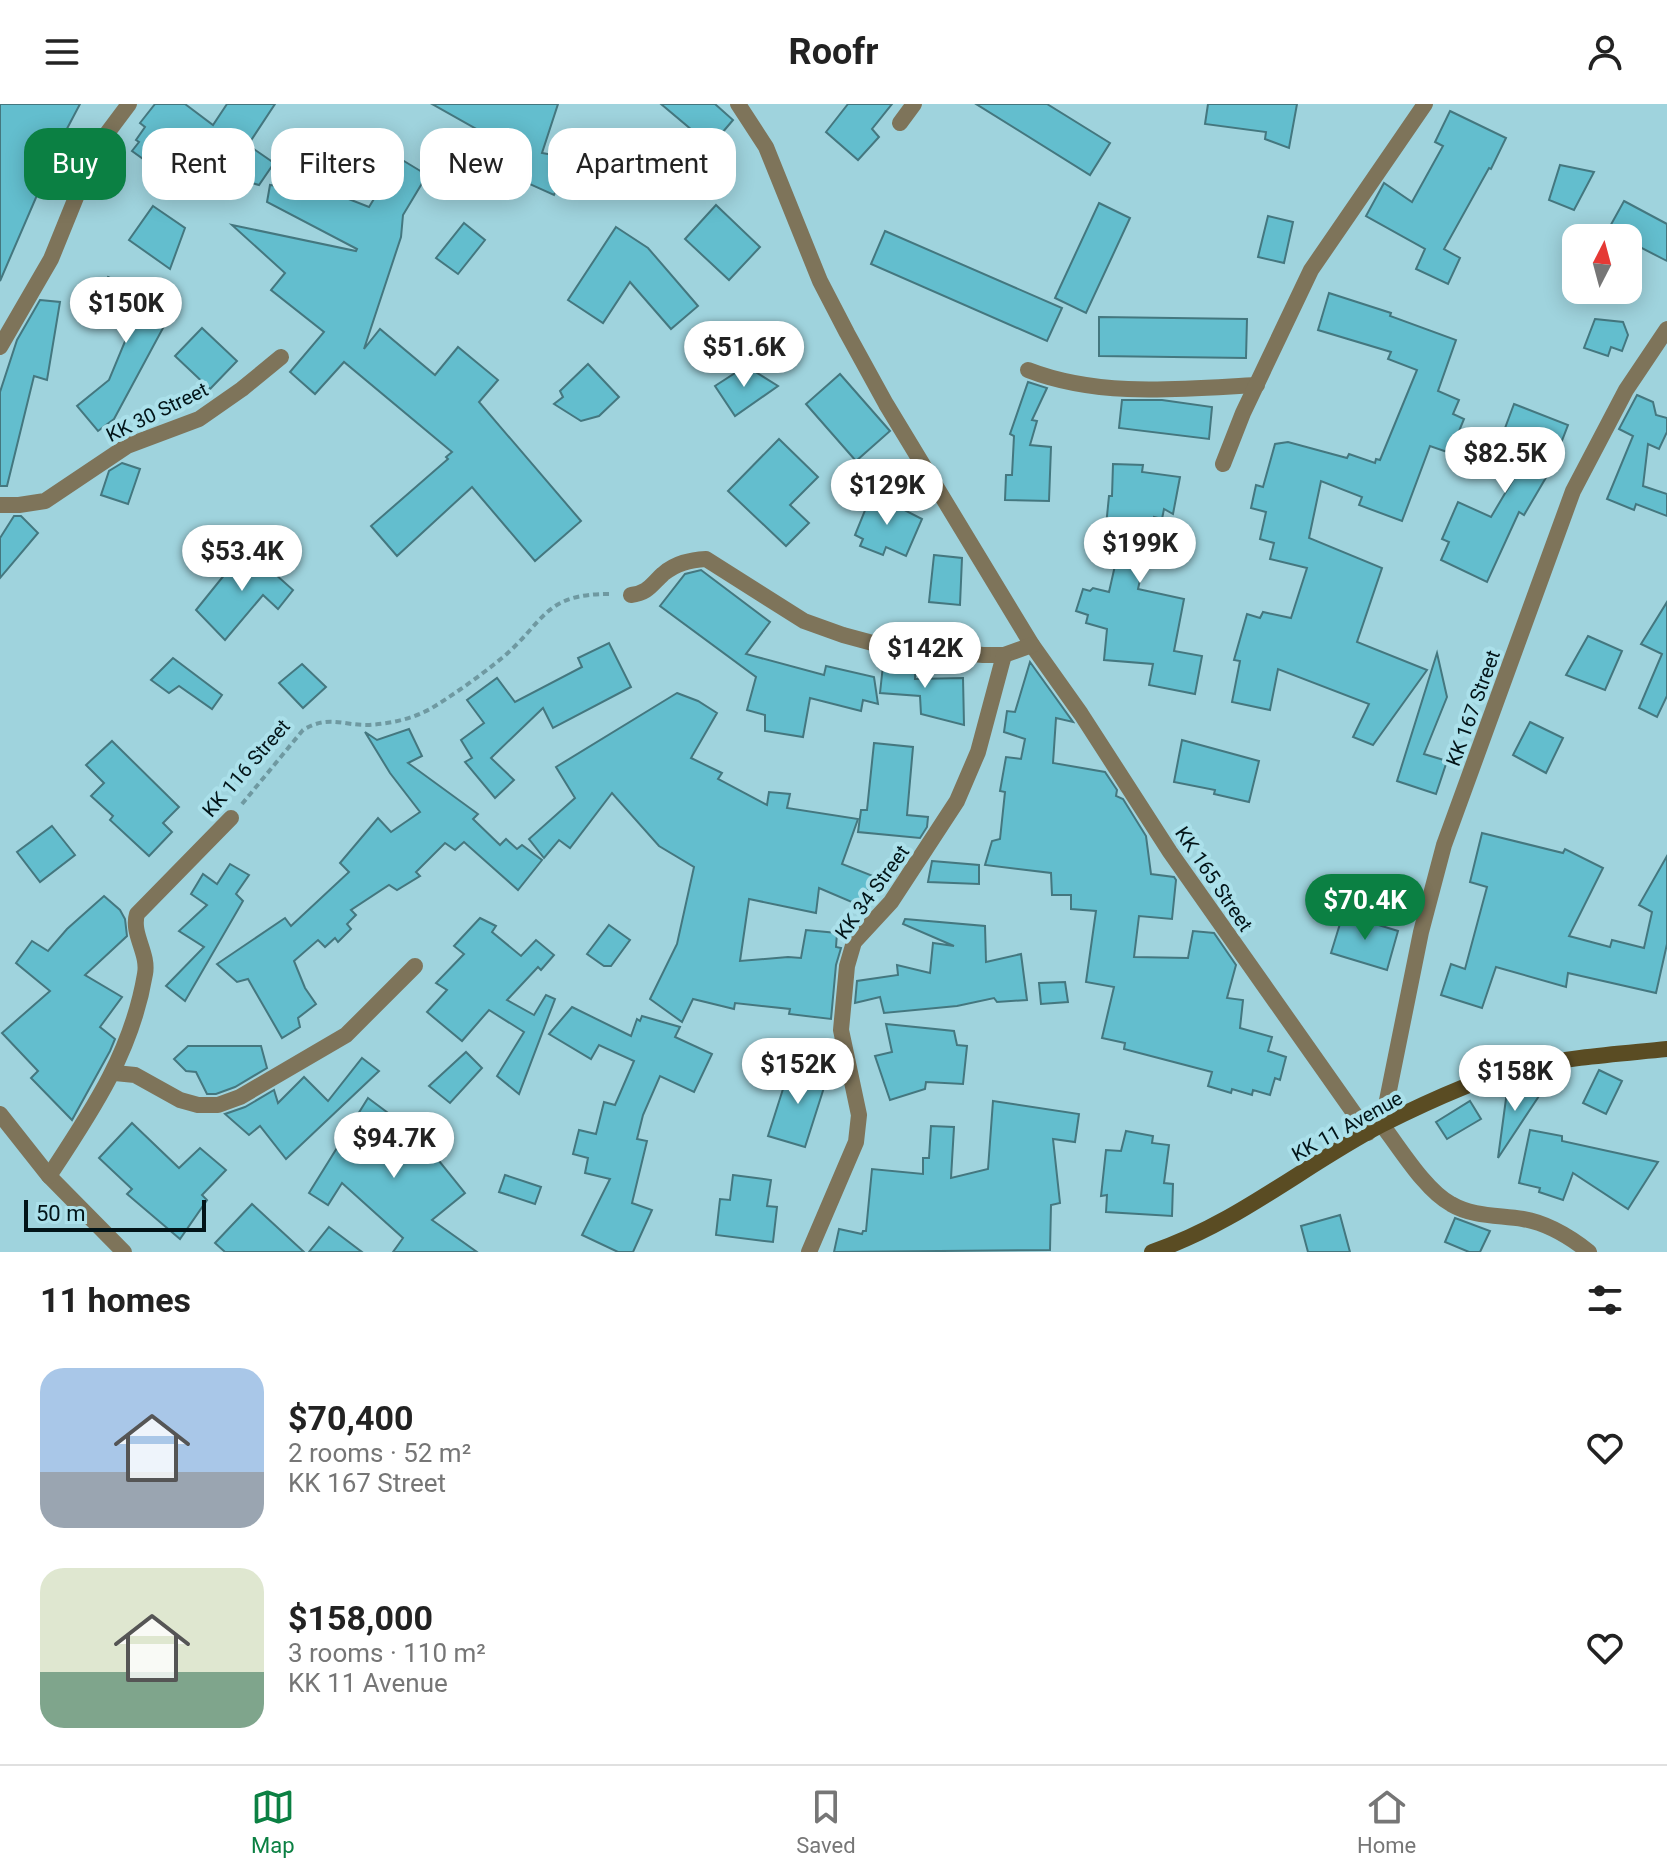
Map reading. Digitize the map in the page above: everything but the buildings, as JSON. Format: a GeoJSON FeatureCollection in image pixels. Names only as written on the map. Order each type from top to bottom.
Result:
{"type":"FeatureCollection","features":[{"type":"Feature","properties":{"kind":"main road","name":"KK 11 Avenue"},"geometry":{"type":"LineString","coordinates":[[1152,1252],[1227,1219],[1375,1129],[1485,1080],[1519,1068],[1582,1057],[1667,1049]]}},
{"type":"Feature","properties":{"kind":"street"},"geometry":{"type":"LineString","coordinates":[[0,347],[51,259],[96,148],[129,104]]}},
{"type":"Feature","properties":{"kind":"street"},"geometry":{"type":"LineString","coordinates":[[631,595],[649,590],[664,573],[688,560],[706,559],[804,621],[843,635],[893,646],[983,655],[1004,655],[1032,645],[886,404],[847,333],[820,281],[766,147],[738,104]]}},
{"type":"Feature","properties":{"kind":"street"},"geometry":{"type":"LineString","coordinates":[[900,123],[914,104]]}},
{"type":"Feature","properties":{"kind":"street"},"geometry":{"type":"LineString","coordinates":[[1223,464],[1311,270],[1425,104]]}},
{"type":"Feature","properties":{"kind":"street","name":"KK 167 Street"},"geometry":{"type":"LineString","coordinates":[[1375,1129],[1444,845],[1573,491],[1626,390],[1667,329]]}},
{"type":"Feature","properties":{"kind":"street","name":"KK 30 Street"},"geometry":{"type":"LineString","coordinates":[[0,505],[45,501],[127,446],[199,419],[281,357]]}},
{"type":"Feature","properties":{"kind":"street"},"geometry":{"type":"LineString","coordinates":[[1028,370],[1072,384],[1116,388],[1257,385]]}},
{"type":"Feature","properties":{"kind":"street","name":"KK 165 Street"},"geometry":{"type":"LineString","coordinates":[[1032,645],[1196,890],[1375,1129],[1439,1197],[1453,1206],[1476,1213],[1526,1219],[1556,1230],[1589,1252]]}},
{"type":"Feature","properties":{"kind":"street","name":"KK 34 Street"},"geometry":{"type":"LineString","coordinates":[[809,1252],[859,1130],[859,1115],[841,1030],[847,966],[854,942],[891,902],[957,801],[978,752],[1004,655]]}},
{"type":"Feature","properties":{"kind":"street","name":"KK 116 Street"},"geometry":{"type":"LineString","coordinates":[[49,1176],[115,1073],[141,1000],[146,969],[134,924],[137,914],[231,818]]}},
{"type":"Feature","properties":{"kind":"street"},"geometry":{"type":"LineString","coordinates":[[115,1073],[135,1075],[180,1100],[198,1105],[218,1105],[240,1097],[346,1035],[415,966]]}},
{"type":"Feature","properties":{"kind":"street"},"geometry":{"type":"LineString","coordinates":[[0,1114],[49,1176],[124,1252]]}},
{"type":"Feature","properties":{"kind":"path","name":"KK 116 Street"},"geometry":{"type":"LineString","coordinates":[[231,818],[303,730],[316,722],[331,720],[341,724],[367,725],[397,722],[428,710],[504,657],[537,620],[556,605],[583,595],[631,595]]}}]}
